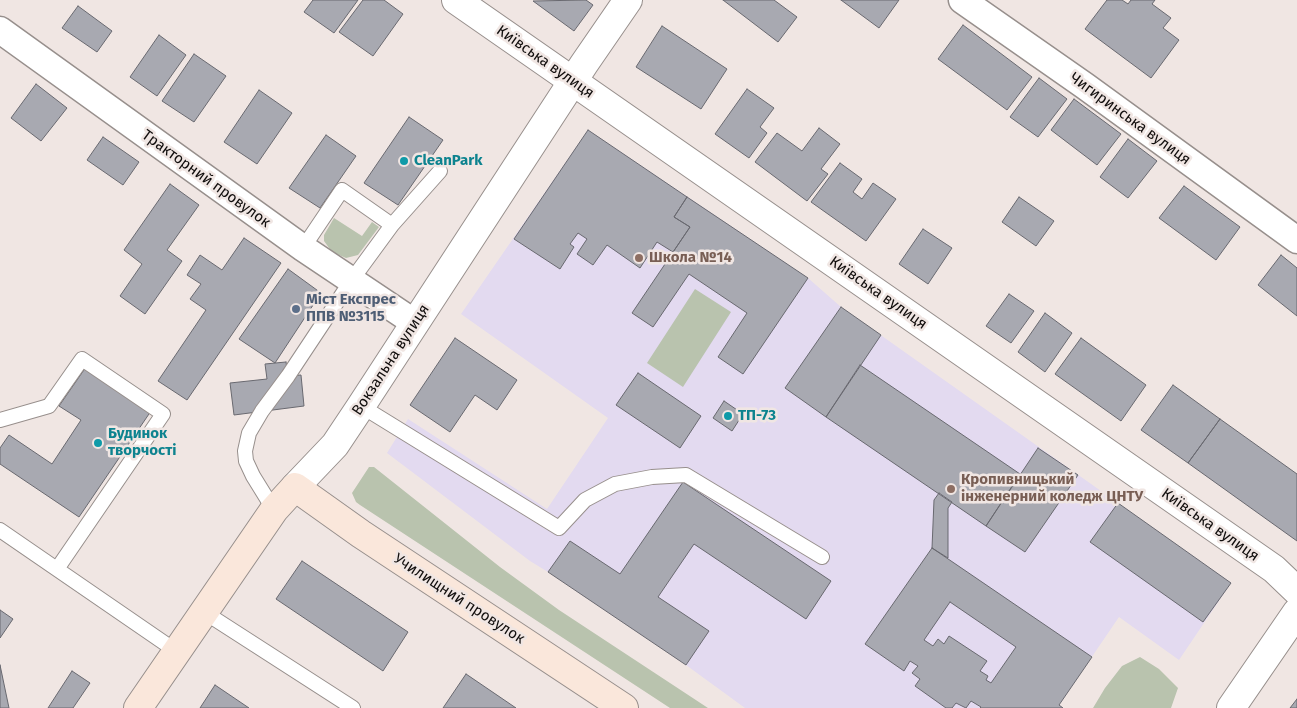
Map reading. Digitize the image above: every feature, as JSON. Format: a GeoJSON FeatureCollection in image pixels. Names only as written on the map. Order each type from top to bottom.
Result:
{"type":"FeatureCollection","features":[{"type":"Feature","properties":{"kind":"main road","name":"Вокзальна вулиця"},"geometry":{"type":"LineString","coordinates":[[138,708],[274,510],[295,487]]}},
{"type":"Feature","properties":{"kind":"main road","name":"Училищний провулок"},"geometry":{"type":"LineString","coordinates":[[295,487],[360,534],[624,708]]}},
{"type":"Feature","properties":{"kind":"street","name":"Київська вулиця"},"geometry":{"type":"LineString","coordinates":[[456,0],[1265,564],[1297,591]]}},
{"type":"Feature","properties":{"kind":"street","name":"Вокзальна вулиця"},"geometry":{"type":"LineString","coordinates":[[295,487],[335,445],[573,80],[628,0]]}},
{"type":"Feature","properties":{"kind":"street","name":"Чигиринська вулиця"},"geometry":{"type":"LineString","coordinates":[[962,0],[1085,86],[1297,240]]}},
{"type":"Feature","properties":{"kind":"street","name":"Тракторний провулок"},"geometry":{"type":"LineString","coordinates":[[0,30],[303,248],[416,323]]}},
{"type":"Feature","properties":{"kind":"street"},"geometry":{"type":"LineString","coordinates":[[1231,708],[1297,612]]}},
{"type":"Feature","properties":{"kind":"lane"},"geometry":{"type":"LineString","coordinates":[[274,510],[246,461],[245,451],[249,433],[262,411],[392,225],[440,171]]}},
{"type":"Feature","properties":{"kind":"lane"},"geometry":{"type":"LineString","coordinates":[[303,248],[342,190],[392,225]]}},
{"type":"Feature","properties":{"kind":"lane"},"geometry":{"type":"LineString","coordinates":[[0,420],[50,406],[82,358],[163,414],[57,569]]}},
{"type":"Feature","properties":{"kind":"lane"},"geometry":{"type":"LineString","coordinates":[[361,406],[559,528],[585,500],[615,484],[652,477],[686,475],[822,557]]}},
{"type":"Feature","properties":{"kind":"lane"},"geometry":{"type":"LineString","coordinates":[[0,530],[176,651]]}},
{"type":"Feature","properties":{"kind":"lane"},"geometry":{"type":"LineString","coordinates":[[204,612],[353,708]]}},
{"type":"Feature","properties":{"kind":"shaded area"},"geometry":{"type":"Polygon","coordinates":[[[588,130],[808,278],[841,307],[1231,583],[1179,660],[1119,617],[1059,705],[1063,708],[745,708],[686,665],[530,561],[387,453],[408,419],[547,509],[608,418],[461,314],[588,130]]]}},
{"type":"Feature","properties":{"kind":"green space"},"geometry":{"type":"Polygon","coordinates":[[[334,218],[362,236],[372,222],[379,227],[358,255],[346,258],[332,252],[324,241],[324,235],[334,218]]]}},
{"type":"Feature","properties":{"kind":"green space"},"geometry":{"type":"Polygon","coordinates":[[[695,289],[731,312],[683,387],[647,363],[695,289]]]}},
{"type":"Feature","properties":{"kind":"green space"},"geometry":{"type":"Polygon","coordinates":[[[369,467],[374,467],[500,567],[559,610],[708,708],[670,708],[360,505],[356,502],[352,493],[369,467]]]}},
{"type":"Feature","properties":{"kind":"green space"},"geometry":{"type":"Polygon","coordinates":[[[1140,657],[1159,669],[1178,688],[1171,708],[1093,708],[1122,666],[1140,657]]]}},
{"type":"Feature","properties":{"kind":"building"},"geometry":{"type":"Polygon","coordinates":[[[313,0],[358,0],[334,33],[304,12],[313,0]]]}},
{"type":"Feature","properties":{"kind":"building"},"geometry":{"type":"Polygon","coordinates":[[[363,0],[384,0],[403,14],[373,56],[339,32],[363,0]]]}},
{"type":"Feature","properties":{"kind":"building"},"geometry":{"type":"Polygon","coordinates":[[[586,0],[593,5],[574,31],[533,1],[586,0]]]}},
{"type":"Feature","properties":{"kind":"building"},"geometry":{"type":"Polygon","coordinates":[[[723,0],[774,0],[797,17],[778,42],[723,0]]]}},
{"type":"Feature","properties":{"kind":"building"},"geometry":{"type":"Polygon","coordinates":[[[841,0],[899,0],[879,28],[841,0]]]}},
{"type":"Feature","properties":{"kind":"building"},"geometry":{"type":"Polygon","coordinates":[[[1107,0],[1122,0],[1128,4],[1131,0],[1155,0],[1152,4],[1171,18],[1163,28],[1179,40],[1151,78],[1085,29],[1107,0]]]}},
{"type":"Feature","properties":{"kind":"building"},"geometry":{"type":"Polygon","coordinates":[[[78,6],[112,31],[97,52],[62,28],[78,6]]]}},
{"type":"Feature","properties":{"kind":"building"},"geometry":{"type":"Polygon","coordinates":[[[963,25],[1032,77],[1007,110],[938,59],[963,25]]]}},
{"type":"Feature","properties":{"kind":"building"},"geometry":{"type":"Polygon","coordinates":[[[662,26],[727,69],[701,109],[636,67],[662,26]]]}},
{"type":"Feature","properties":{"kind":"building"},"geometry":{"type":"Polygon","coordinates":[[[159,35],[186,55],[157,96],[130,77],[159,35]]]}},
{"type":"Feature","properties":{"kind":"building"},"geometry":{"type":"Polygon","coordinates":[[[194,54],[226,76],[194,122],[162,101],[194,54]]]}},
{"type":"Feature","properties":{"kind":"building"},"geometry":{"type":"Polygon","coordinates":[[[1039,78],[1067,99],[1038,137],[1010,117],[1039,78]]]}},
{"type":"Feature","properties":{"kind":"building"},"geometry":{"type":"Polygon","coordinates":[[[36,84],[67,108],[41,141],[11,118],[36,84]]]}},
{"type":"Feature","properties":{"kind":"building"},"geometry":{"type":"Polygon","coordinates":[[[747,89],[774,108],[760,127],[767,133],[749,158],[715,134],[747,89]]]}},
{"type":"Feature","properties":{"kind":"building"},"geometry":{"type":"Polygon","coordinates":[[[259,90],[292,113],[257,164],[224,142],[259,90]]]}},
{"type":"Feature","properties":{"kind":"building"},"geometry":{"type":"Polygon","coordinates":[[[1074,99],[1121,134],[1097,165],[1051,130],[1074,99]]]}},
{"type":"Feature","properties":{"kind":"building","name":"CleanPark"},"geometry":{"type":"Polygon","coordinates":[[[409,117],[443,140],[398,205],[364,183],[409,117]]]}},
{"type":"Feature","properties":{"kind":"building"},"geometry":{"type":"Polygon","coordinates":[[[819,128],[840,144],[821,169],[828,174],[807,201],[755,162],[777,133],[802,151],[819,128]]]}},
{"type":"Feature","properties":{"kind":"building"},"geometry":{"type":"Polygon","coordinates":[[[588,130],[687,197],[674,217],[690,227],[673,252],[657,242],[640,268],[607,245],[593,265],[577,254],[587,239],[578,233],[570,244],[574,247],[560,269],[514,239],[588,130]]]}},
{"type":"Feature","properties":{"kind":"building"},"geometry":{"type":"Polygon","coordinates":[[[326,135],[356,156],[320,208],[289,188],[326,135]]]}},
{"type":"Feature","properties":{"kind":"building"},"geometry":{"type":"Polygon","coordinates":[[[103,137],[139,162],[123,185],[87,160],[103,137]]]}},
{"type":"Feature","properties":{"kind":"building"},"geometry":{"type":"Polygon","coordinates":[[[1128,139],[1157,161],[1128,198],[1100,177],[1128,139]]]}},
{"type":"Feature","properties":{"kind":"building"},"geometry":{"type":"Polygon","coordinates":[[[840,163],[862,179],[853,192],[862,199],[873,183],[896,199],[866,241],[811,202],[840,163]]]}},
{"type":"Feature","properties":{"kind":"building"},"geometry":{"type":"Polygon","coordinates":[[[170,184],[199,205],[167,250],[182,261],[145,314],[120,296],[142,264],[124,250],[170,184]]]}},
{"type":"Feature","properties":{"kind":"building"},"geometry":{"type":"Polygon","coordinates":[[[1184,186],[1240,227],[1216,260],[1159,218],[1184,186]]]}},
{"type":"Feature","properties":{"kind":"building"},"geometry":{"type":"Polygon","coordinates":[[[687,197],[808,278],[743,374],[718,357],[747,313],[689,274],[653,327],[632,313],[690,227],[674,217],[687,197]]]}},
{"type":"Feature","properties":{"kind":"building"},"geometry":{"type":"Polygon","coordinates":[[[1019,197],[1054,221],[1036,246],[1002,222],[1019,197]]]}},
{"type":"Feature","properties":{"kind":"building"},"geometry":{"type":"Polygon","coordinates":[[[923,229],[952,248],[928,284],[899,264],[923,229]]]}},
{"type":"Feature","properties":{"kind":"building"},"geometry":{"type":"Polygon","coordinates":[[[244,238],[281,263],[187,400],[158,381],[206,310],[190,299],[201,284],[187,275],[200,255],[222,270],[244,238]]]}},
{"type":"Feature","properties":{"kind":"building"},"geometry":{"type":"Polygon","coordinates":[[[1281,255],[1297,268],[1297,316],[1258,285],[1281,255]]]}},
{"type":"Feature","properties":{"kind":"building"},"geometry":{"type":"Polygon","coordinates":[[[288,269],[321,293],[275,363],[239,339],[288,269]]]}},
{"type":"Feature","properties":{"kind":"building"},"geometry":{"type":"Polygon","coordinates":[[[1009,294],[1034,311],[1011,343],[986,326],[1009,294]]]}},
{"type":"Feature","properties":{"kind":"building"},"geometry":{"type":"Polygon","coordinates":[[[841,307],[881,335],[826,417],[785,388],[841,307]]]}},
{"type":"Feature","properties":{"kind":"building"},"geometry":{"type":"Polygon","coordinates":[[[1045,313],[1072,333],[1045,372],[1018,352],[1045,313]]]}},
{"type":"Feature","properties":{"kind":"building"},"geometry":{"type":"Polygon","coordinates":[[[455,338],[517,380],[497,410],[475,395],[450,432],[410,405],[455,338]]]}},
{"type":"Feature","properties":{"kind":"building"},"geometry":{"type":"Polygon","coordinates":[[[1081,338],[1146,385],[1121,421],[1055,374],[1081,338]]]}},
{"type":"Feature","properties":{"kind":"building"},"geometry":{"type":"Polygon","coordinates":[[[286,362],[288,376],[301,375],[304,406],[234,415],[230,383],[267,379],[265,364],[286,362]]]}},
{"type":"Feature","properties":{"kind":"building"},"geometry":{"type":"Polygon","coordinates":[[[860,365],[1020,474],[986,526],[826,417],[860,365]]]}},
{"type":"Feature","properties":{"kind":"building","name":"Будинок творчості"},"geometry":{"type":"Polygon","coordinates":[[[86,367],[151,411],[79,517],[0,464],[0,448],[9,435],[52,464],[81,420],[59,406],[86,367]]]}},
{"type":"Feature","properties":{"kind":"building"},"geometry":{"type":"Polygon","coordinates":[[[638,373],[701,416],[680,448],[616,405],[638,373]]]}},
{"type":"Feature","properties":{"kind":"building"},"geometry":{"type":"Polygon","coordinates":[[[1173,385],[1220,419],[1188,463],[1141,430],[1173,385]]]}},
{"type":"Feature","properties":{"kind":"building","name":"ТП-73"},"geometry":{"type":"Polygon","coordinates":[[[724,401],[743,414],[732,431],[713,418],[724,401]]]}},
{"type":"Feature","properties":{"kind":"building"},"geometry":{"type":"Polygon","coordinates":[[[1220,419],[1297,474],[1297,541],[1188,463],[1220,419]]]}},
{"type":"Feature","properties":{"kind":"building"},"geometry":{"type":"Polygon","coordinates":[[[1038,448],[1078,475],[1025,552],[986,526],[1038,448]]]}},
{"type":"Feature","properties":{"kind":"building"},"geometry":{"type":"Polygon","coordinates":[[[683,482],[831,581],[806,619],[694,544],[658,597],[709,631],[686,665],[548,572],[570,541],[620,574],[683,482]]]}},
{"type":"Feature","properties":{"kind":"building"},"geometry":{"type":"Polygon","coordinates":[[[939,493],[952,502],[948,508],[948,558],[932,548],[934,500],[939,493]]]}},
{"type":"Feature","properties":{"kind":"building"},"geometry":{"type":"Polygon","coordinates":[[[1118,503],[1231,583],[1203,622],[1090,542],[1118,503]]]}},
{"type":"Feature","properties":{"kind":"building"},"geometry":{"type":"Polygon","coordinates":[[[932,548],[1092,657],[1059,705],[1063,708],[980,708],[971,701],[966,708],[956,703],[952,708],[946,708],[915,686],[920,679],[912,673],[918,666],[910,661],[904,671],[865,644],[932,548]],[[950,602],[924,640],[933,646],[938,639],[944,644],[949,636],[987,661],[980,671],[988,676],[986,680],[991,683],[1016,647],[950,602]]]}},
{"type":"Feature","properties":{"kind":"building"},"geometry":{"type":"Polygon","coordinates":[[[302,561],[408,632],[383,671],[276,599],[302,561]]]}},
{"type":"Feature","properties":{"kind":"building"},"geometry":{"type":"Polygon","coordinates":[[[0,610],[13,619],[0,638],[0,610]]]}},
{"type":"Feature","properties":{"kind":"building"},"geometry":{"type":"Polygon","coordinates":[[[0,665],[9,708],[0,708],[0,665]]]}},
{"type":"Feature","properties":{"kind":"building"},"geometry":{"type":"Polygon","coordinates":[[[72,671],[90,683],[73,708],[48,708],[72,671]]]}},
{"type":"Feature","properties":{"kind":"building"},"geometry":{"type":"Polygon","coordinates":[[[466,674],[516,708],[443,708],[466,674]]]}},
{"type":"Feature","properties":{"kind":"building"},"geometry":{"type":"Polygon","coordinates":[[[215,685],[249,708],[200,708],[215,685]]]}},
{"type":"Feature","properties":{"kind":"building"},"geometry":{"type":"Polygon","coordinates":[[[1297,699],[1297,708],[1290,708],[1297,699]]]}},
{"type":"Feature","properties":{"kind":"place","name":"CleanPark"},"geometry":{"type":"Point","coordinates":[404,161]}},
{"type":"Feature","properties":{"kind":"place","name":"Школа №14"},"geometry":{"type":"Point","coordinates":[639,258]}},
{"type":"Feature","properties":{"kind":"place","name":"Міст Експрес ППВ №3115"},"geometry":{"type":"Point","coordinates":[296,309]}},
{"type":"Feature","properties":{"kind":"place","name":"ТП-73"},"geometry":{"type":"Point","coordinates":[728,416]}},
{"type":"Feature","properties":{"kind":"place","name":"Будинок творчості"},"geometry":{"type":"Point","coordinates":[98,443]}},
{"type":"Feature","properties":{"kind":"place","name":"Кропивницький інженерний коледж ЦНТУ"},"geometry":{"type":"Point","coordinates":[951,489]}}]}
